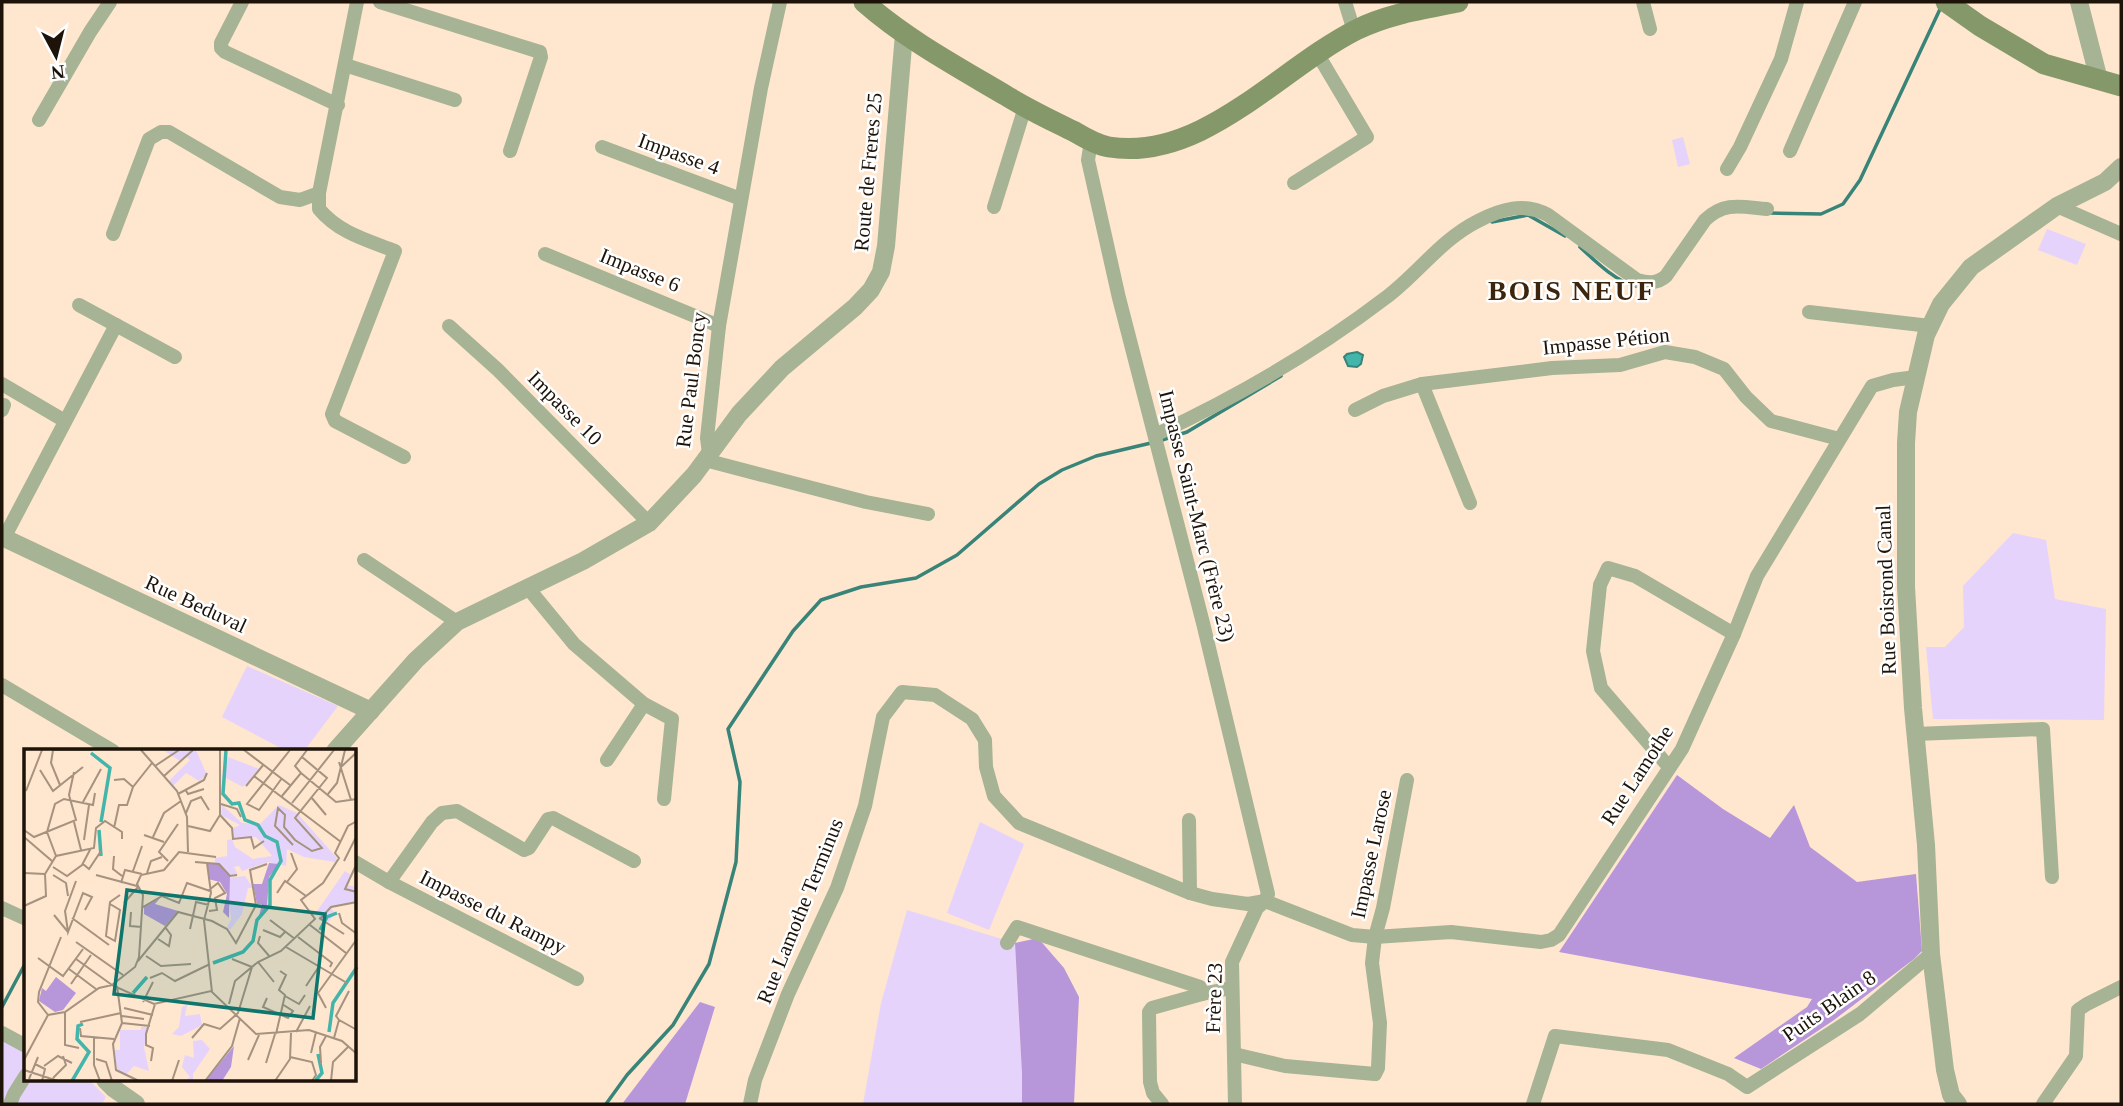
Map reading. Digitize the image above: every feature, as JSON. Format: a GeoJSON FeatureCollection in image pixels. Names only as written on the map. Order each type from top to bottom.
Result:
{"type":"FeatureCollection","features":[{"type":"Feature","properties":{"kind":"main road"},"geometry":{"type":"LineString","coordinates":[[864,2],[904,34],[1025,107],[1091,141],[1127,149],[1154,147],[1211,125],[1354,31],[1387,17],[1458,2]]}},
{"type":"Feature","properties":{"kind":"main road"},"geometry":{"type":"LineString","coordinates":[[1949,4],[2044,64],[2121,86]]}},
{"type":"Feature","properties":{"kind":"street"},"geometry":{"type":"LineString","coordinates":[[39,120],[110,2]]}},
{"type":"Feature","properties":{"kind":"street"},"geometry":{"type":"LineString","coordinates":[[242,2],[221,48],[338,105]]}},
{"type":"Feature","properties":{"kind":"street"},"geometry":{"type":"LineString","coordinates":[[357,2],[318,209],[342,231],[395,251],[332,414],[335,421],[404,457]]}},
{"type":"Feature","properties":{"kind":"street"},"geometry":{"type":"LineString","coordinates":[[380,2],[540,52],[541,57],[510,151]]}},
{"type":"Feature","properties":{"kind":"street","name":"Rue Paul Boncy"},"geometry":{"type":"LineString","coordinates":[[337,749],[416,660],[457,622],[583,561],[649,523],[694,475],[707,456],[719,326],[761,88],[780,2]]}},
{"type":"Feature","properties":{"kind":"street"},"geometry":{"type":"LineString","coordinates":[[1345,2],[1354,31]]}},
{"type":"Feature","properties":{"kind":"street"},"geometry":{"type":"LineString","coordinates":[[1643,2],[1650,29]]}},
{"type":"Feature","properties":{"kind":"street"},"geometry":{"type":"LineString","coordinates":[[1727,169],[1781,59],[1797,2]]}},
{"type":"Feature","properties":{"kind":"street"},"geometry":{"type":"LineString","coordinates":[[1790,151],[1855,2]]}},
{"type":"Feature","properties":{"kind":"street"},"geometry":{"type":"LineString","coordinates":[[2079,2],[2099,80]]}},
{"type":"Feature","properties":{"kind":"street","name":"Route de Freres 25"},"geometry":{"type":"LineString","coordinates":[[707,456],[747,404],[782,368],[855,307],[871,290],[881,272],[886,246],[904,34]]}},
{"type":"Feature","properties":{"kind":"street"},"geometry":{"type":"LineString","coordinates":[[1294,183],[1367,137],[1317,53]]}},
{"type":"Feature","properties":{"kind":"street"},"geometry":{"type":"LineString","coordinates":[[345,65],[455,100]]}},
{"type":"Feature","properties":{"kind":"street"},"geometry":{"type":"LineString","coordinates":[[994,207],[1025,107]]}},
{"type":"Feature","properties":{"kind":"street"},"geometry":{"type":"LineString","coordinates":[[113,234],[149,139],[161,132],[169,132],[280,197],[300,200],[319,193]]}},
{"type":"Feature","properties":{"kind":"street","name":"Impasse Saint-Marc (Frère 23)"},"geometry":{"type":"LineString","coordinates":[[1091,141],[1088,160],[1119,298],[1268,894],[1265,901]]}},
{"type":"Feature","properties":{"kind":"street","name":"Impasse 4"},"geometry":{"type":"LineString","coordinates":[[602,147],[741,199]]}},
{"type":"Feature","properties":{"kind":"street","name":"Rue Boisrond Canal"},"geometry":{"type":"LineString","coordinates":[[1958,1104],[1951,1095],[1944,1070],[1931,954],[1926,845],[1906,587],[1908,412],[1926,335],[1941,304],[1970,267],[2057,206],[2105,182],[2121,167]]}},
{"type":"Feature","properties":{"kind":"street"},"geometry":{"type":"LineString","coordinates":[[1155,435],[1227,400],[1293,361],[1388,296],[1464,228],[1503,210],[1536,208],[1637,280],[1655,282],[1666,276],[1713,212],[1731,206],[1767,209]]}},
{"type":"Feature","properties":{"kind":"street"},"geometry":{"type":"LineString","coordinates":[[2057,206],[2121,234]]}},
{"type":"Feature","properties":{"kind":"street","name":"Impasse 6"},"geometry":{"type":"LineString","coordinates":[[545,254],[719,326]]}},
{"type":"Feature","properties":{"kind":"street"},"geometry":{"type":"LineString","coordinates":[[79,305],[175,357]]}},
{"type":"Feature","properties":{"kind":"street"},"geometry":{"type":"LineString","coordinates":[[1809,312],[1930,326]]}},
{"type":"Feature","properties":{"kind":"street"},"geometry":{"type":"LineString","coordinates":[[3,537],[116,326]]}},
{"type":"Feature","properties":{"kind":"street","name":"Impasse 10"},"geometry":{"type":"LineString","coordinates":[[449,326],[498,370],[649,523]]}},
{"type":"Feature","properties":{"kind":"street","name":"Impasse Pétion"},"geometry":{"type":"LineString","coordinates":[[1355,410],[1383,396],[1422,384],[1552,368],[1620,365],[1665,352],[1695,357],[1724,369],[1746,397],[1771,421],[1839,439]]}},
{"type":"Feature","properties":{"kind":"street","name":"Rue Lamothe"},"geometry":{"type":"LineString","coordinates":[[1265,901],[1352,935],[1375,937],[1451,932],[1541,942],[1551,940],[1559,934],[1682,750],[1758,576],[1872,386],[1916,377]]}},
{"type":"Feature","properties":{"kind":"street"},"geometry":{"type":"LineString","coordinates":[[2,384],[65,421]]}},
{"type":"Feature","properties":{"kind":"street"},"geometry":{"type":"LineString","coordinates":[[1422,384],[1470,503]]}},
{"type":"Feature","properties":{"kind":"street"},"geometry":{"type":"LineString","coordinates":[[707,456],[866,502],[928,514]]}},
{"type":"Feature","properties":{"kind":"street","name":"Rue Beduval"},"geometry":{"type":"LineString","coordinates":[[3,537],[371,711]]}},
{"type":"Feature","properties":{"kind":"street"},"geometry":{"type":"LineString","coordinates":[[363,560],[457,622]]}},
{"type":"Feature","properties":{"kind":"street"},"geometry":{"type":"LineString","coordinates":[[1669,767],[1601,688],[1593,651],[1600,584],[1608,568],[1635,576],[1734,634]]}},
{"type":"Feature","properties":{"kind":"street"},"geometry":{"type":"LineString","coordinates":[[528,588],[574,643],[644,704],[670,716],[673,721],[664,799]]}},
{"type":"Feature","properties":{"kind":"street"},"geometry":{"type":"LineString","coordinates":[[2,685],[110,749]]}},
{"type":"Feature","properties":{"kind":"street","name":"Rue Lamothe Terminus"},"geometry":{"type":"LineString","coordinates":[[750,1104],[755,1080],[788,994],[837,888],[857,830],[865,806],[883,716],[902,692],[935,695],[972,719],[985,740],[986,767],[994,796],[1019,823],[1191,893],[1248,904],[1265,901]]}},
{"type":"Feature","properties":{"kind":"street"},"geometry":{"type":"LineString","coordinates":[[607,760],[644,704]]}},
{"type":"Feature","properties":{"kind":"street"},"geometry":{"type":"LineString","coordinates":[[1916,734],[2043,729],[2052,877]]}},
{"type":"Feature","properties":{"kind":"street","name":"Impasse Larose"},"geometry":{"type":"LineString","coordinates":[[1234,1054],[1285,1066],[1375,1074],[1378,1068],[1380,1023],[1373,963],[1375,937],[1407,780]]}},
{"type":"Feature","properties":{"kind":"street","name":"Impasse du Rampy"},"geometry":{"type":"LineString","coordinates":[[389,882],[432,822],[442,813],[449,811],[457,811],[524,849],[529,848],[548,819],[553,818],[634,861]]}},
{"type":"Feature","properties":{"kind":"street"},"geometry":{"type":"LineString","coordinates":[[1189,820],[1191,893]]}},
{"type":"Feature","properties":{"kind":"street","name":"Impasse du Rampy"},"geometry":{"type":"LineString","coordinates":[[357,863],[577,979]]}},
{"type":"Feature","properties":{"kind":"street","name":"Frère 23"},"geometry":{"type":"LineString","coordinates":[[1235,1104],[1232,962],[1251,918],[1265,901]]}},
{"type":"Feature","properties":{"kind":"street"},"geometry":{"type":"LineString","coordinates":[[2,908],[24,918]]}},
{"type":"Feature","properties":{"kind":"street"},"geometry":{"type":"LineString","coordinates":[[1007,943],[1017,927],[1200,987],[1202,994]]}},
{"type":"Feature","properties":{"kind":"street","name":"Puits Blain 8"},"geometry":{"type":"LineString","coordinates":[[1533,1104],[1555,1036],[1668,1050],[1728,1074],[1747,1087],[1860,1014],[1931,954]]}},
{"type":"Feature","properties":{"kind":"street"},"geometry":{"type":"LineString","coordinates":[[2043,1104],[2076,1056],[2078,1010],[2121,987]]}},
{"type":"Feature","properties":{"kind":"street"},"geometry":{"type":"LineString","coordinates":[[1162,1104],[1153,1093],[1150,1082],[1149,1012],[1152,1008],[1231,988]]}},
{"type":"Feature","properties":{"kind":"street"},"geometry":{"type":"LineString","coordinates":[[2,1033],[24,1045]]}},
{"type":"Feature","properties":{"kind":"street"},"geometry":{"type":"LineString","coordinates":[[10,1104],[24,1078]]}},
{"type":"Feature","properties":{"kind":"street"},"geometry":{"type":"LineString","coordinates":[[108,1082],[136,1104]]}},
{"type":"Feature","properties":{"kind":"shaded area"},"geometry":{"type":"Polygon","coordinates":[[[1683,137],[1690,164],[1678,167],[1672,140],[1683,137]]]}},
{"type":"Feature","properties":{"kind":"shaded area"},"geometry":{"type":"Polygon","coordinates":[[[2047,229],[2086,244],[2077,265],[2038,250],[2047,229]]]}},
{"type":"Feature","properties":{"kind":"shaded area"},"geometry":{"type":"Polygon","coordinates":[[[2013,533],[2046,540],[2055,599],[2106,609],[2104,720],[1933,719],[1926,647],[1945,647],[1964,627],[1963,586],[2013,533]]]}},
{"type":"Feature","properties":{"kind":"shaded area"},"geometry":{"type":"Polygon","coordinates":[[[247,666],[338,706],[306,749],[282,749],[222,717],[247,666]]]}},
{"type":"Feature","properties":{"kind":"shaded area"},"geometry":{"type":"Polygon","coordinates":[[[1677,775],[1723,809],[1770,838],[1794,805],[1810,847],[1857,882],[1916,874],[1922,951],[1834,1020],[1761,1069],[1734,1058],[1807,1007],[1812,999],[1559,952],[1677,775]]]}},
{"type":"Feature","properties":{"kind":"shaded area"},"geometry":{"type":"Polygon","coordinates":[[[980,822],[1024,844],[989,930],[947,913],[980,822]]]}},
{"type":"Feature","properties":{"kind":"shaded area"},"geometry":{"type":"Polygon","coordinates":[[[907,910],[1015,943],[1022,1104],[863,1104],[881,1003],[907,910]]]}},
{"type":"Feature","properties":{"kind":"shaded area"},"geometry":{"type":"Polygon","coordinates":[[[1038,938],[1064,968],[1079,997],[1074,1104],[1022,1104],[1015,943],[1038,938]]]}},
{"type":"Feature","properties":{"kind":"shaded area"},"geometry":{"type":"Polygon","coordinates":[[[700,1002],[715,1007],[685,1104],[622,1104],[700,1002]]]}},
{"type":"Feature","properties":{"kind":"shaded area"},"geometry":{"type":"Polygon","coordinates":[[[2,1039],[24,1051],[24,1082],[91,1082],[106,1097],[102,1104],[2,1104],[2,1039]]]}},
{"type":"Feature","properties":{"kind":"water"},"geometry":{"type":"Polygon","coordinates":[[[1357,352],[1363,355],[1361,364],[1357,367],[1348,366],[1344,357],[1357,352]]]}},
{"type":"Feature","properties":{"kind":"waterway"},"geometry":{"type":"LineString","coordinates":[[1769,213],[1821,214],[1843,204],[1860,180],[1941,7]]}},
{"type":"Feature","properties":{"kind":"waterway"},"geometry":{"type":"LineString","coordinates":[[1492,222],[1528,215],[1565,236]]}},
{"type":"Feature","properties":{"kind":"waterway"},"geometry":{"type":"LineString","coordinates":[[1580,247],[1613,275],[1636,286]]}},
{"type":"Feature","properties":{"kind":"waterway"},"geometry":{"type":"LineString","coordinates":[[1159,441],[1187,432],[1281,376]]}},
{"type":"Feature","properties":{"kind":"waterway"},"geometry":{"type":"LineString","coordinates":[[606,1104],[627,1075],[673,1025],[709,964],[736,862],[740,782],[728,729],[793,631],[821,600],[861,587],[916,578],[957,555],[1039,484],[1062,470],[1096,456],[1151,443]]}},
{"type":"Feature","properties":{"kind":"waterway"},"geometry":{"type":"LineString","coordinates":[[2,1007],[24,966]]}},
{"type":"Feature","properties":{"kind":"district","name":"BOIS NEUF"},"geometry":{"type":"Point","coordinates":[1572,290]}}]}
